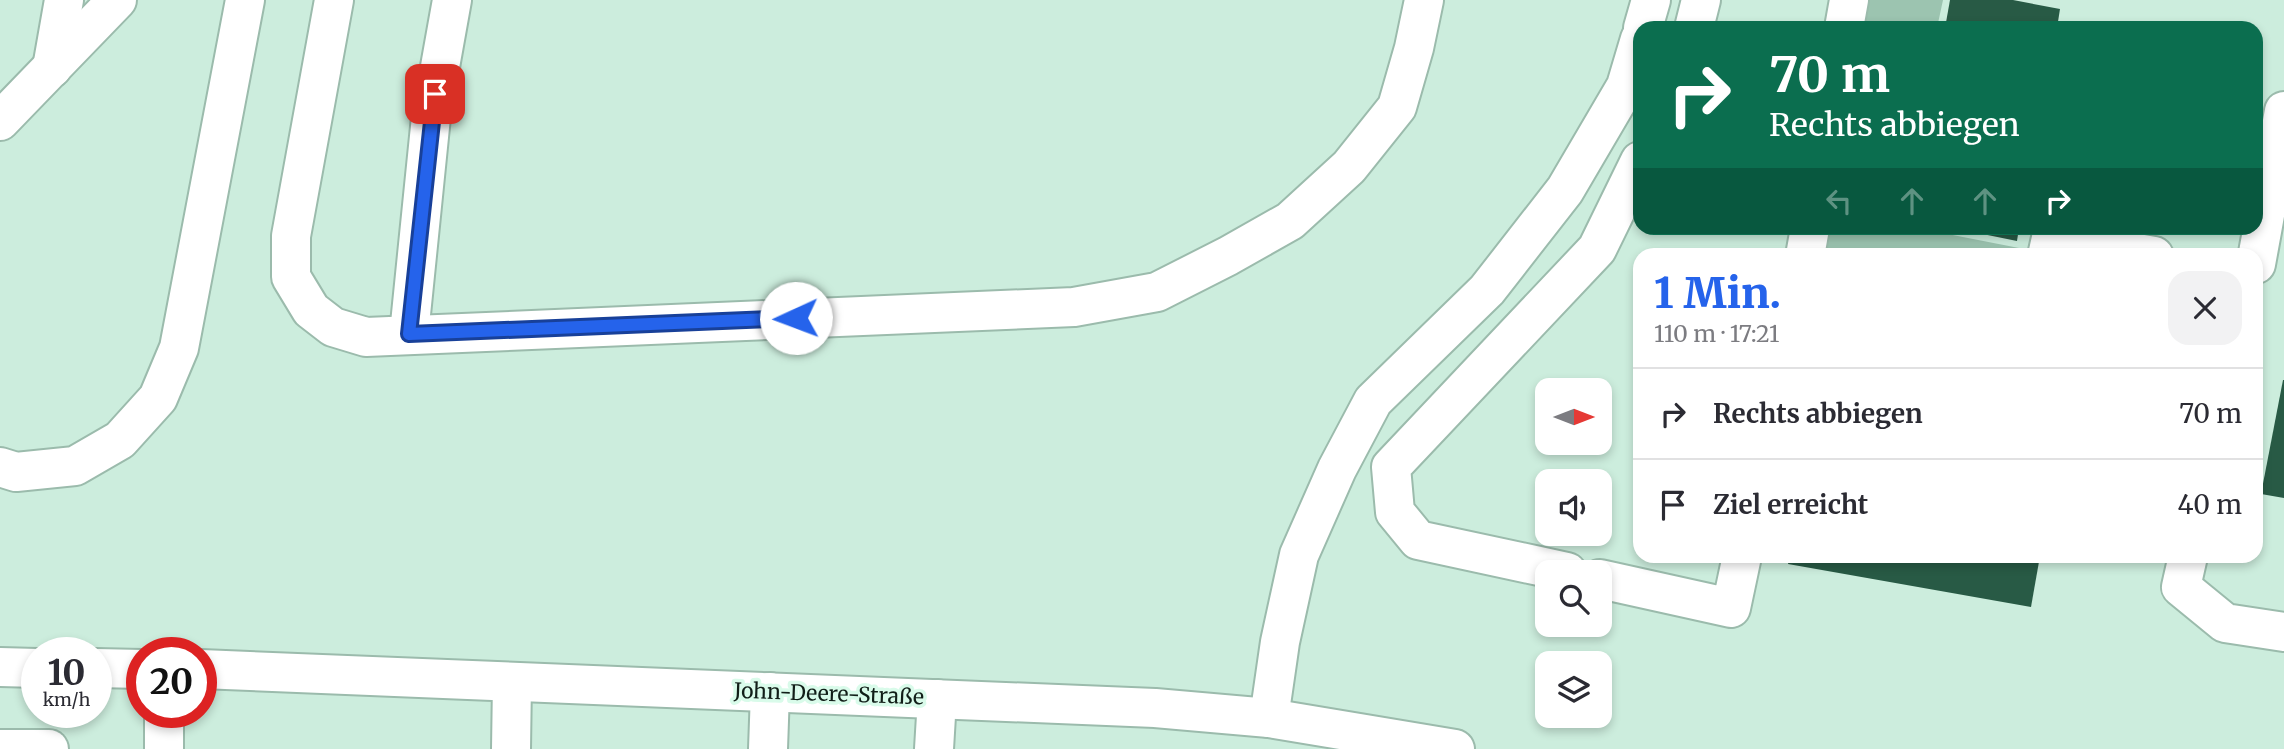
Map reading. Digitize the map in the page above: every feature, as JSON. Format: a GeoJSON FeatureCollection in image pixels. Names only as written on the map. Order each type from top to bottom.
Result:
{"type":"FeatureCollection","features":[{"type":"Feature","properties":{"kind":"street"},"geometry":{"type":"LineString","coordinates":[[52,68],[64,0]]}},
{"type":"Feature","properties":{"kind":"street"},"geometry":{"type":"LineString","coordinates":[[0,121],[117,0]]}},
{"type":"Feature","properties":{"kind":"street"},"geometry":{"type":"LineString","coordinates":[[0,467],[16,472],[75,467],[120,440],[158,398],[179,348],[245,0]]}},
{"type":"Feature","properties":{"kind":"street"},"geometry":{"type":"LineString","coordinates":[[334,0],[291,236],[291,277],[311,310],[332,327],[366,337],[1074,307],[1157,292],[1290,221],[1349,167],[1397,107],[1424,0]]}},
{"type":"Feature","properties":{"kind":"street"},"geometry":{"type":"LineString","coordinates":[[409,334],[431,117],[452,0]]}},
{"type":"Feature","properties":{"kind":"street"},"geometry":{"type":"LineString","coordinates":[[1645,21],[1651,0]]}},
{"type":"Feature","properties":{"kind":"street"},"geometry":{"type":"LineString","coordinates":[[1696,21],[1701,0]]}},
{"type":"Feature","properties":{"kind":"street"},"geometry":{"type":"LineString","coordinates":[[1845,21],[1849,0]]}},
{"type":"Feature","properties":{"kind":"street"},"geometry":{"type":"LineString","coordinates":[[1269,718],[1280,642],[1299,555],[1336,469],[1373,401],[1487,290],[1565,190],[1626,86],[1633,62]]}},
{"type":"Feature","properties":{"kind":"street"},"geometry":{"type":"LineString","coordinates":[[2263,226],[2284,111]]}},
{"type":"Feature","properties":{"kind":"street"},"geometry":{"type":"LineString","coordinates":[[1535,565],[1418,540],[1395,512],[1391,467],[1597,248],[1633,174]]}},
{"type":"Feature","properties":{"kind":"street"},"geometry":{"type":"LineString","coordinates":[[2049,248],[2051,238],[2108,248]]}},
{"type":"Feature","properties":{"kind":"street"},"geometry":{"type":"LineString","coordinates":[[1612,582],[1731,608],[1741,563]]}},
{"type":"Feature","properties":{"kind":"street"},"geometry":{"type":"LineString","coordinates":[[2186,563],[2181,587],[2225,623],[2284,632]]}},
{"type":"Feature","properties":{"kind":"street"},"geometry":{"type":"LineString","coordinates":[[0,667],[21,667]]}},
{"type":"Feature","properties":{"kind":"street","name":"John-Deere-Straße"},"geometry":{"type":"LineString","coordinates":[[217,670],[1155,708],[1269,718],[1455,749]]}},
{"type":"Feature","properties":{"kind":"street"},"geometry":{"type":"LineString","coordinates":[[511,749],[512,681]]}},
{"type":"Feature","properties":{"kind":"street"},"geometry":{"type":"LineString","coordinates":[[768,749],[770,692]]}},
{"type":"Feature","properties":{"kind":"street"},"geometry":{"type":"LineString","coordinates":[[934,749],[937,699]]}},
{"type":"Feature","properties":{"kind":"street"},"geometry":{"type":"LineString","coordinates":[[164,728],[164,749]]}},
{"type":"Feature","properties":{"kind":"street"},"geometry":{"type":"LineString","coordinates":[[0,749],[49,749]]}},
{"type":"Feature","properties":{"kind":"green space"},"geometry":{"type":"Polygon","coordinates":[[[1862,0],[1943,0],[1938,21],[1858,21],[1862,0]]]}},
{"type":"Feature","properties":{"kind":"green space"},"geometry":{"type":"Polygon","coordinates":[[[1822,235],[1953,235],[2019,248],[1821,248],[1822,235]]]}},
{"type":"Feature","properties":{"kind":"building"},"geometry":{"type":"Polygon","coordinates":[[[1950,0],[2013,0],[2060,9],[2058,21],[1946,21],[1950,0]]]}},
{"type":"Feature","properties":{"kind":"building"},"geometry":{"type":"Polygon","coordinates":[[[1987,235],[2018,235],[2017,241],[1987,235]]]}},
{"type":"Feature","properties":{"kind":"building"},"geometry":{"type":"Polygon","coordinates":[[[2284,380],[2284,498],[2263,494],[2284,380]]]}},
{"type":"Feature","properties":{"kind":"building"},"geometry":{"type":"Polygon","coordinates":[[[1788,563],[2039,563],[2031,607],[1788,563]]]}},
{"type":"Feature","properties":{"kind":"route"},"geometry":{"type":"LineString","coordinates":[[435,94],[409,334],[796,318]]}}]}
